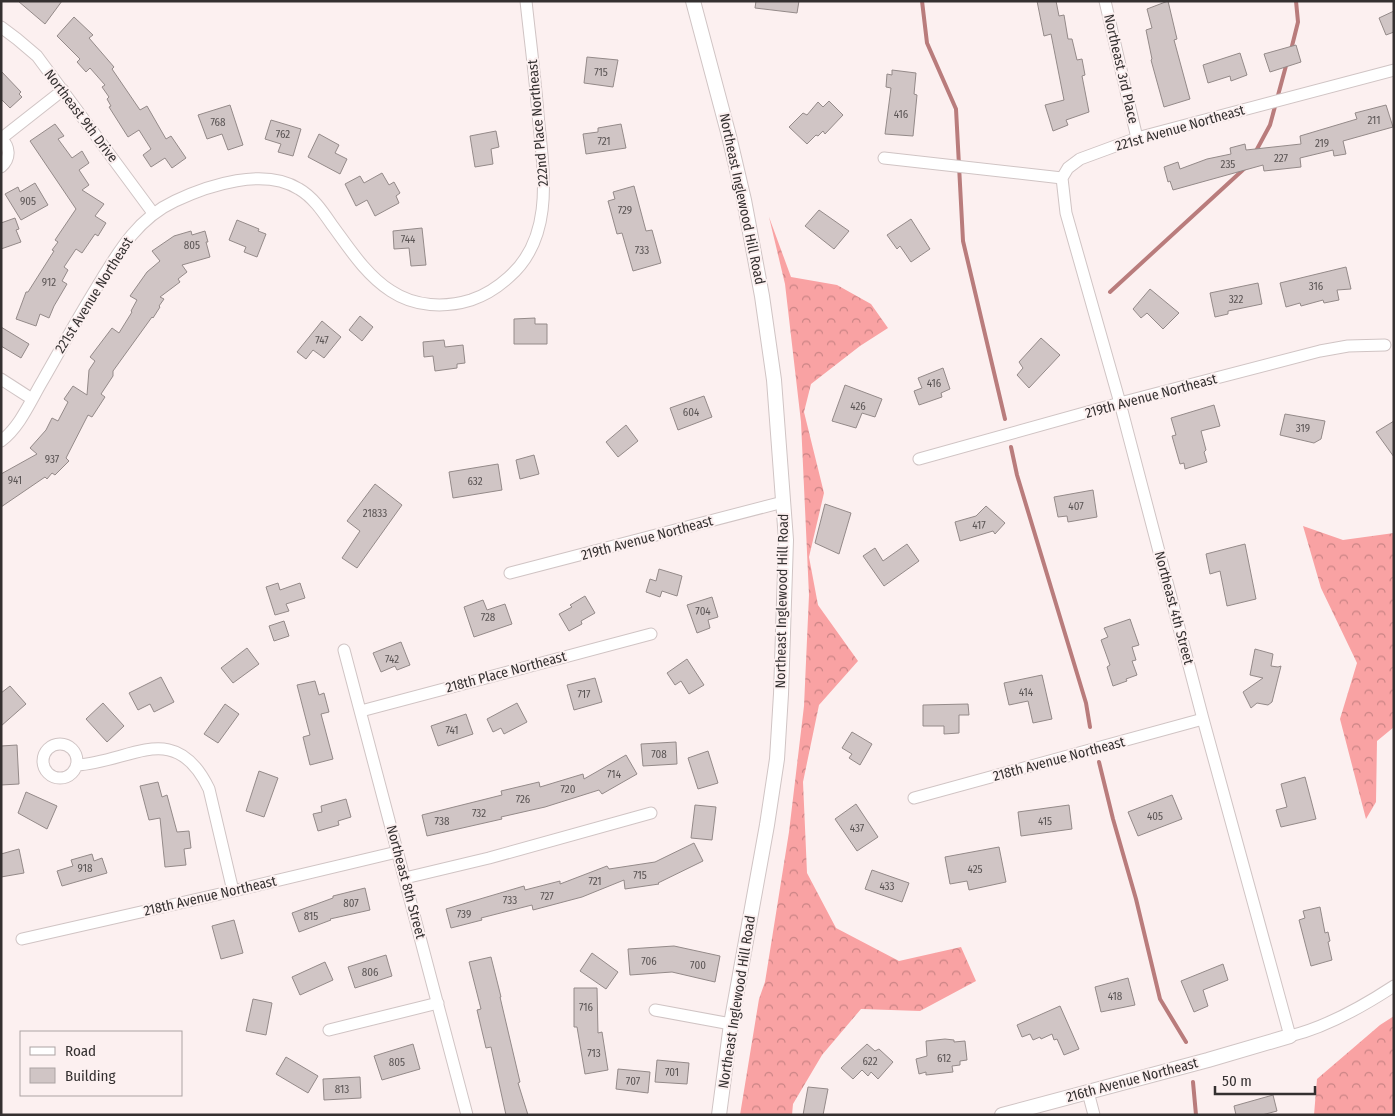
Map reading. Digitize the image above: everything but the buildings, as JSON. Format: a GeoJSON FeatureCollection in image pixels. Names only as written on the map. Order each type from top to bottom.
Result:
{"type":"FeatureCollection","features":[{"type":"Feature","properties":{"kind":"street","name":"222nd Place Northeast"},"geometry":{"type":"LineString","coordinates":[[325,216],[353,254],[376,279],[392,292],[412,301],[432,305],[455,305],[475,299],[497,288],[516,271],[532,248],[537,233],[542,213],[544,178],[526,1]]}},
{"type":"Feature","properties":{"kind":"street","name":"Northeast Inglewood Hill Road"},"geometry":{"type":"LineString","coordinates":[[693,1],[736,164],[762,296],[774,380],[786,540],[781,694],[776,759],[767,825],[731,1024],[719,1115]]}},
{"type":"Feature","properties":{"kind":"street","name":"Northeast 3rd Place"},"geometry":{"type":"LineString","coordinates":[[1104,1],[1137,138]]}},
{"type":"Feature","properties":{"kind":"street","name":"Northeast 9th Drive"},"geometry":{"type":"LineString","coordinates":[[1,27],[37,56],[153,213]]}},
{"type":"Feature","properties":{"kind":"street","name":"221st Avenue Northeast"},"geometry":{"type":"LineString","coordinates":[[1062,178],[1068,168],[1080,159],[1137,138],[1394,70]]}},
{"type":"Feature","properties":{"kind":"street"},"geometry":{"type":"LineString","coordinates":[[1,166],[7,160],[9,154],[2,138],[63,90]]}},
{"type":"Feature","properties":{"kind":"street"},"geometry":{"type":"LineString","coordinates":[[884,158],[1062,178]]}},
{"type":"Feature","properties":{"kind":"street","name":"Northeast 4th Street"},"geometry":{"type":"LineString","coordinates":[[1062,178],[1066,212],[1120,403],[1203,719],[1290,1036]]}},
{"type":"Feature","properties":{"kind":"street","name":"221st Avenue Northeast"},"geometry":{"type":"LineString","coordinates":[[1,441],[16,425],[126,241],[153,213],[175,201],[211,187],[228,182],[261,179],[280,181],[298,188],[312,200],[325,216]]}},
{"type":"Feature","properties":{"kind":"street","name":"219th Avenue Northeast"},"geometry":{"type":"LineString","coordinates":[[919,459],[1120,403],[1320,351],[1348,346],[1385,345]]}},
{"type":"Feature","properties":{"kind":"street"},"geometry":{"type":"LineString","coordinates":[[1,379],[32,399]]}},
{"type":"Feature","properties":{"kind":"street","name":"219th Avenue Northeast"},"geometry":{"type":"LineString","coordinates":[[510,573],[783,502]]}},
{"type":"Feature","properties":{"kind":"street","name":"218th Place Northeast"},"geometry":{"type":"LineString","coordinates":[[361,710],[651,634]]}},
{"type":"Feature","properties":{"kind":"street","name":"Northeast 8th Street"},"geometry":{"type":"LineString","coordinates":[[344,650],[467,1115]]}},
{"type":"Feature","properties":{"kind":"street","name":"218th Avenue Northeast"},"geometry":{"type":"LineString","coordinates":[[914,798],[1203,719]]}},
{"type":"Feature","properties":{"kind":"street"},"geometry":{"type":"LineString","coordinates":[[77,765],[154,748],[172,750],[187,759],[201,774],[209,789],[234,892]]}},
{"type":"Feature","properties":{"kind":"street"},"geometry":{"type":"LineString","coordinates":[[405,878],[489,858],[651,813]]}},
{"type":"Feature","properties":{"kind":"street","name":"218th Avenue Northeast"},"geometry":{"type":"LineString","coordinates":[[22,939],[234,892],[397,852]]}},
{"type":"Feature","properties":{"kind":"street"},"geometry":{"type":"LineString","coordinates":[[1290,1036],[1307,1032],[1341,1016],[1371,1001],[1394,986]]}},
{"type":"Feature","properties":{"kind":"street"},"geometry":{"type":"LineString","coordinates":[[329,1030],[438,1002]]}},
{"type":"Feature","properties":{"kind":"street"},"geometry":{"type":"LineString","coordinates":[[655,1010],[731,1024]]}},
{"type":"Feature","properties":{"kind":"street","name":"216th Avenue Northeast"},"geometry":{"type":"LineString","coordinates":[[1002,1115],[1290,1036]]}},
{"type":"Feature","properties":{"kind":"street"},"geometry":{"type":"LineString","coordinates":[[1088,1092],[1094,1115]]}},
{"type":"Feature","properties":{"kind":"green space"},"geometry":{"type":"Polygon","coordinates":[[[769,217],[791,277],[837,285],[871,304],[888,328],[860,346],[811,384],[804,412],[824,493],[809,557],[818,605],[858,661],[819,705],[803,782],[807,873],[836,928],[899,961],[961,947],[976,981],[920,1011],[861,1009],[822,1055],[793,1104],[792,1115],[740,1115],[759,999],[765,982],[789,832],[804,706],[809,595],[801,422],[785,284],[769,217]]]}},
{"type":"Feature","properties":{"kind":"green space"},"geometry":{"type":"Polygon","coordinates":[[[1303,526],[1343,540],[1394,533],[1394,727],[1377,741],[1376,802],[1366,819],[1340,719],[1357,663],[1321,588],[1303,526]]]}},
{"type":"Feature","properties":{"kind":"green space"},"geometry":{"type":"Polygon","coordinates":[[[1394,1016],[1394,1115],[1314,1115],[1317,1079],[1380,1025],[1394,1016]]]}},
{"type":"Feature","properties":{"kind":"waterway"},"geometry":{"type":"LineString","coordinates":[[922,1],[927,43],[956,109],[963,241],[1005,419]]}},
{"type":"Feature","properties":{"kind":"waterway"},"geometry":{"type":"LineString","coordinates":[[1291,50],[1298,22],[1296,1]]}},
{"type":"Feature","properties":{"kind":"waterway"},"geometry":{"type":"LineString","coordinates":[[1256,151],[1270,125],[1287,62]]}},
{"type":"Feature","properties":{"kind":"waterway"},"geometry":{"type":"LineString","coordinates":[[1110,292],[1245,168]]}},
{"type":"Feature","properties":{"kind":"waterway"},"geometry":{"type":"LineString","coordinates":[[1011,447],[1017,475],[1086,703],[1090,727]]}},
{"type":"Feature","properties":{"kind":"waterway"},"geometry":{"type":"LineString","coordinates":[[1099,762],[1136,899],[1160,999],[1186,1042]]}},
{"type":"Feature","properties":{"kind":"waterway"},"geometry":{"type":"LineString","coordinates":[[1193,1082],[1196,1115]]}}]}
